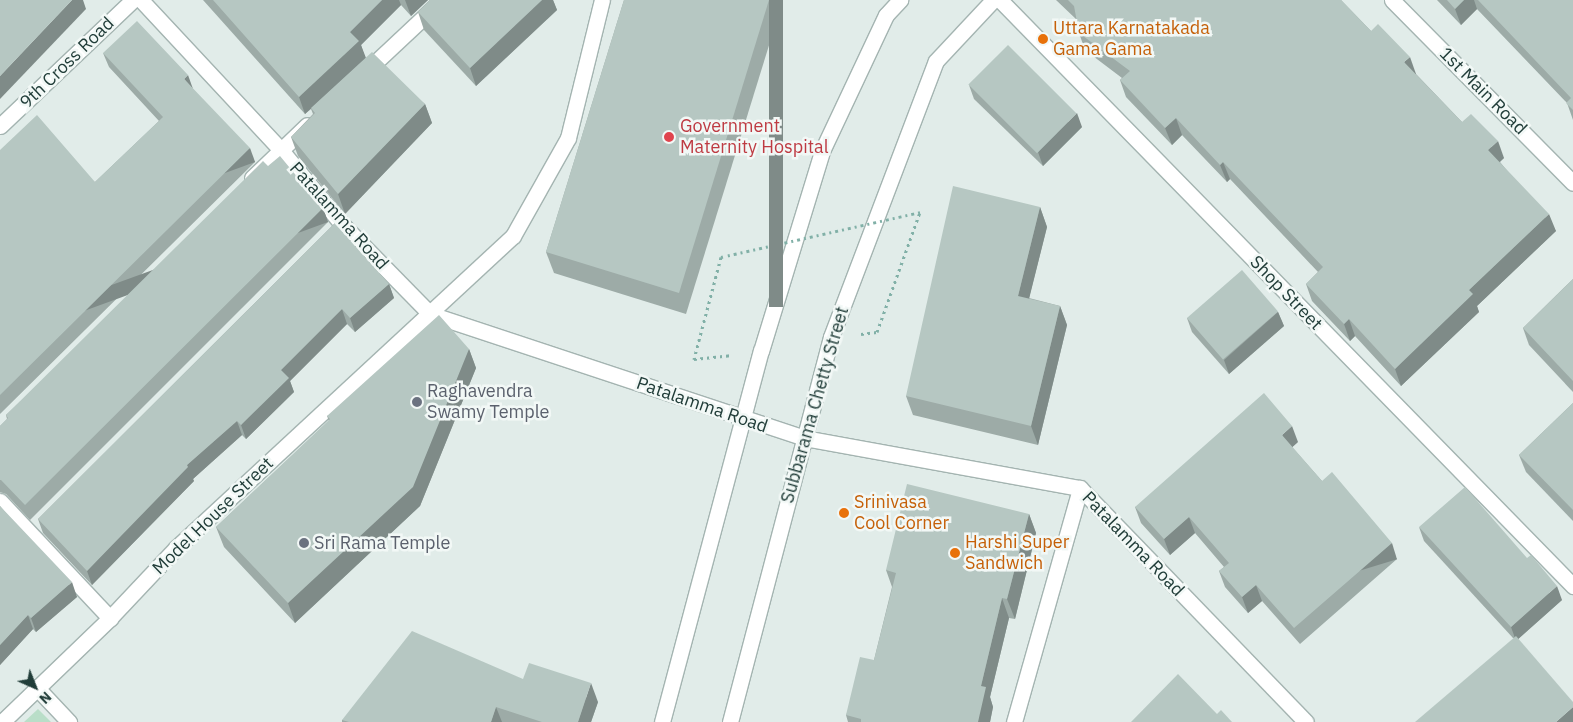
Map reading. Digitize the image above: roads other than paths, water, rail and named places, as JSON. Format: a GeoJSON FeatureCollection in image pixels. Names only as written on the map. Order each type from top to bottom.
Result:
{"type":"FeatureCollection","features":[{"type":"Feature","properties":{"kind":"street","name":"9th Cross Road"},"geometry":{"type":"LineString","coordinates":[[0,126],[133,0]]}},
{"type":"Feature","properties":{"kind":"street","name":"Patalamma Road"},"geometry":{"type":"LineString","coordinates":[[141,0],[281,150],[341,223],[430,314],[742,420],[804,438],[1080,488],[1306,722]]}},
{"type":"Feature","properties":{"kind":"street"},"geometry":{"type":"LineString","coordinates":[[351,85],[442,0]]}},
{"type":"Feature","properties":{"kind":"street","name":"Model House Street"},"geometry":{"type":"LineString","coordinates":[[2,722],[110,618],[176,548],[512,236],[568,138],[602,0]]}},
{"type":"Feature","properties":{"kind":"street"},"geometry":{"type":"LineString","coordinates":[[662,722],[761,351],[822,151],[886,15],[900,0]]}},
{"type":"Feature","properties":{"kind":"street","name":"Subbarama Chetty Street"},"geometry":{"type":"LineString","coordinates":[[730,722],[831,337],[936,61],[993,0]]}},
{"type":"Feature","properties":{"kind":"street","name":"Shop Street"},"geometry":{"type":"LineString","coordinates":[[1000,0],[1573,586]]}},
{"type":"Feature","properties":{"kind":"street","name":"1st Main Road"},"geometry":{"type":"LineString","coordinates":[[1392,0],[1573,183]]}},
{"type":"Feature","properties":{"kind":"street"},"geometry":{"type":"LineString","coordinates":[[238,192],[316,118]]}},
{"type":"Feature","properties":{"kind":"street"},"geometry":{"type":"LineString","coordinates":[[1014,722],[1080,488]]}},
{"type":"Feature","properties":{"kind":"street"},"geometry":{"type":"LineString","coordinates":[[0,501],[110,618]]}},
{"type":"Feature","properties":{"kind":"street"},"geometry":{"type":"LineString","coordinates":[[37,688],[68,722]]}},
{"type":"Feature","properties":{"kind":"place","name":"Uttara Karnatakada Gama Gama"},"geometry":{"type":"Point","coordinates":[1043,39]}},
{"type":"Feature","properties":{"kind":"place","name":"Government Maternity Hospital"},"geometry":{"type":"Point","coordinates":[669,137]}},
{"type":"Feature","properties":{"kind":"place","name":"Raghavendra Swamy Temple"},"geometry":{"type":"Point","coordinates":[417,402]}},
{"type":"Feature","properties":{"kind":"place","name":"Srinivasa Cool Corner"},"geometry":{"type":"Point","coordinates":[844,513]}},
{"type":"Feature","properties":{"kind":"place","name":"Sri Rama Temple"},"geometry":{"type":"Point","coordinates":[304,543]}},
{"type":"Feature","properties":{"kind":"place","name":"Harshi Super Sandwich"},"geometry":{"type":"Point","coordinates":[955,553]}}]}
